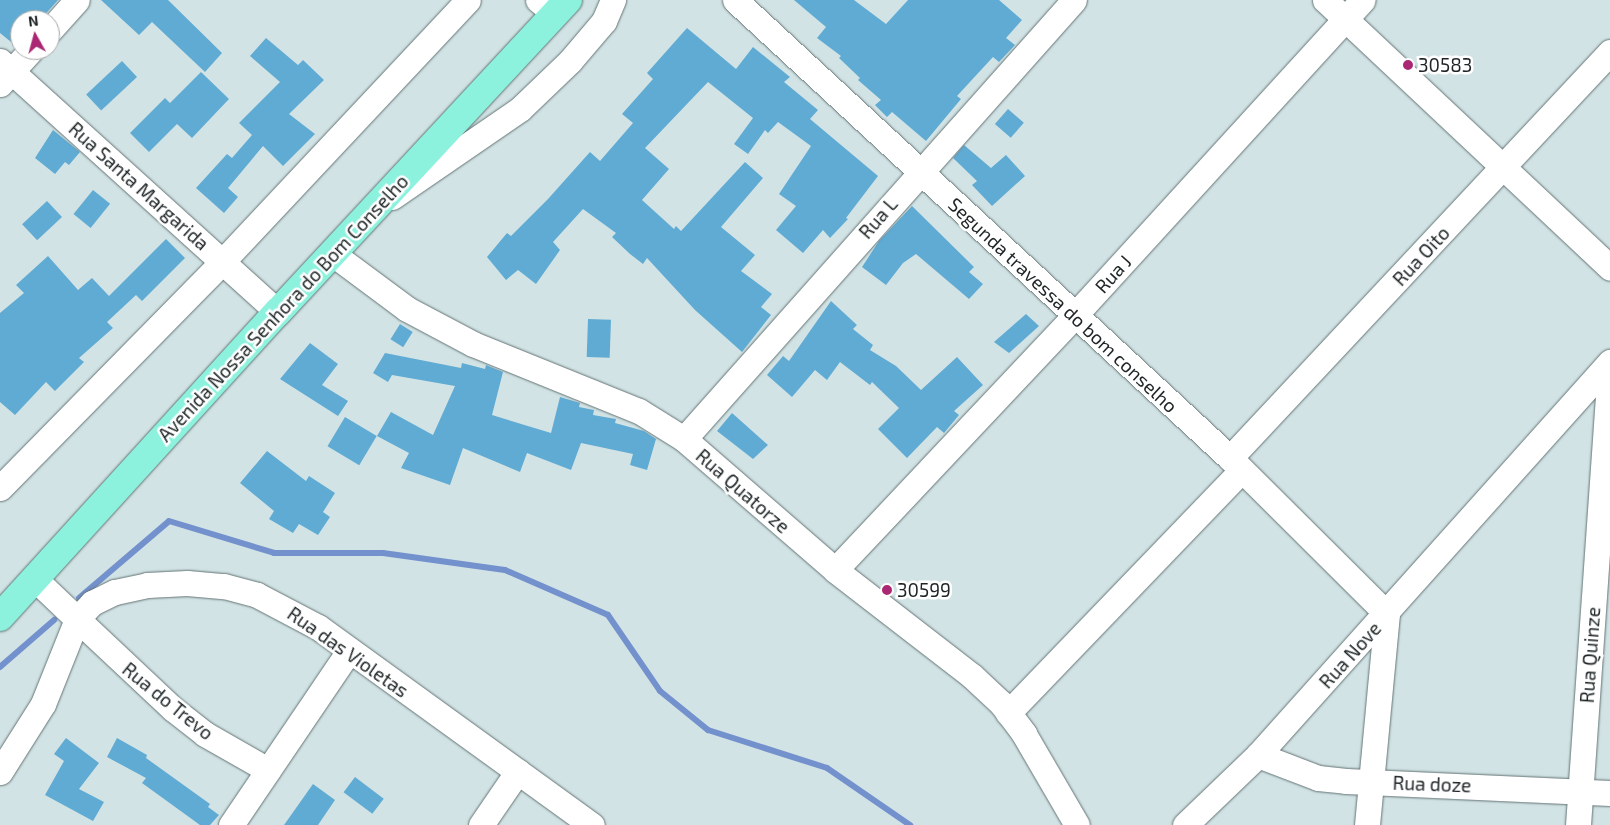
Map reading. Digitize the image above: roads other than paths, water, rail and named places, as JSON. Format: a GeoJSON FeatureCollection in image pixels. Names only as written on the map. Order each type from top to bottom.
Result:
{"type":"FeatureCollection","features":[{"type":"Feature","properties":{"kind":"main road","name":"Avenida Nossa Senhora do Bom Conselho"},"geometry":{"type":"LineString","coordinates":[[3,609],[36,580],[278,312],[376,208],[554,5]]}},
{"type":"Feature","properties":{"kind":"street"},"geometry":{"type":"LineString","coordinates":[[60,19],[78,0]]}},
{"type":"Feature","properties":{"kind":"street"},"geometry":{"type":"LineString","coordinates":[[0,488],[222,262],[468,0]]}},
{"type":"Feature","properties":{"kind":"street"},"geometry":{"type":"LineString","coordinates":[[376,208],[520,110],[570,62],[604,21],[612,0]]}},
{"type":"Feature","properties":{"kind":"street","name":"Segunda travessa do bom conselho"},"geometry":{"type":"LineString","coordinates":[[735,0],[1236,464],[1387,614]]}},
{"type":"Feature","properties":{"kind":"street","name":"Rua L"},"geometry":{"type":"LineString","coordinates":[[684,439],[919,171],[1074,0]]}},
{"type":"Feature","properties":{"kind":"street"},"geometry":{"type":"LineString","coordinates":[[1325,0],[1610,268]]}},
{"type":"Feature","properties":{"kind":"street","name":"Rua J"},"geometry":{"type":"LineString","coordinates":[[835,570],[1074,316],[1363,0]]}},
{"type":"Feature","properties":{"kind":"street","name":"Rua Oito"},"geometry":{"type":"LineString","coordinates":[[1008,712],[1610,52]]}},
{"type":"Feature","properties":{"kind":"street"},"geometry":{"type":"LineString","coordinates":[[4,72],[19,60]]}},
{"type":"Feature","properties":{"kind":"street","name":"Rua Santa Margarida"},"geometry":{"type":"LineString","coordinates":[[4,72],[278,312]]}},
{"type":"Feature","properties":{"kind":"street","name":"Rua Quatorze"},"geometry":{"type":"LineString","coordinates":[[333,254],[406,309],[473,344],[639,411],[684,439],[835,570],[972,676],[1008,712],[1024,734],[1077,825]]}},
{"type":"Feature","properties":{"kind":"street"},"geometry":{"type":"LineString","coordinates":[[1387,614],[1610,373]]}},
{"type":"Feature","properties":{"kind":"street","name":"Rua Quinze"},"geometry":{"type":"LineString","coordinates":[[1578,825],[1610,373]]}},
{"type":"Feature","properties":{"kind":"street","name":"Rua do Trevo"},"geometry":{"type":"LineString","coordinates":[[36,580],[173,710],[206,734],[268,770]]}},
{"type":"Feature","properties":{"kind":"street","name":"Rua das Violetas"},"geometry":{"type":"LineString","coordinates":[[77,620],[92,603],[115,592],[147,585],[187,583],[224,586],[287,608],[318,627],[348,652],[592,825]]}},
{"type":"Feature","properties":{"kind":"street","name":"Rua Nove"},"geometry":{"type":"LineString","coordinates":[[1185,825],[1258,755],[1387,614]]}},
{"type":"Feature","properties":{"kind":"street","name":"Rua Nove"},"geometry":{"type":"LineString","coordinates":[[1367,825],[1373,781],[1387,614]]}},
{"type":"Feature","properties":{"kind":"street"},"geometry":{"type":"LineString","coordinates":[[0,772],[43,704],[77,620]]}},
{"type":"Feature","properties":{"kind":"street"},"geometry":{"type":"LineString","coordinates":[[231,825],[348,652]]}},
{"type":"Feature","properties":{"kind":"street","name":"Rua doze"},"geometry":{"type":"LineString","coordinates":[[1258,755],[1318,778],[1581,790],[1610,793]]}},
{"type":"Feature","properties":{"kind":"street"},"geometry":{"type":"LineString","coordinates":[[481,825],[518,771]]}},
{"type":"Feature","properties":{"kind":"waterway"},"geometry":{"type":"LineString","coordinates":[[79,598],[169,521],[274,553],[383,553],[505,570],[608,615],[660,691],[708,730],[827,768],[910,825]]}},
{"type":"Feature","properties":{"kind":"waterway"},"geometry":{"type":"LineString","coordinates":[[0,667],[54,620]]}},
{"type":"Feature","properties":{"kind":"place","name":"30583"},"geometry":{"type":"Point","coordinates":[1408,65]}},
{"type":"Feature","properties":{"kind":"place","name":"30599"},"geometry":{"type":"Point","coordinates":[887,590]}}]}
